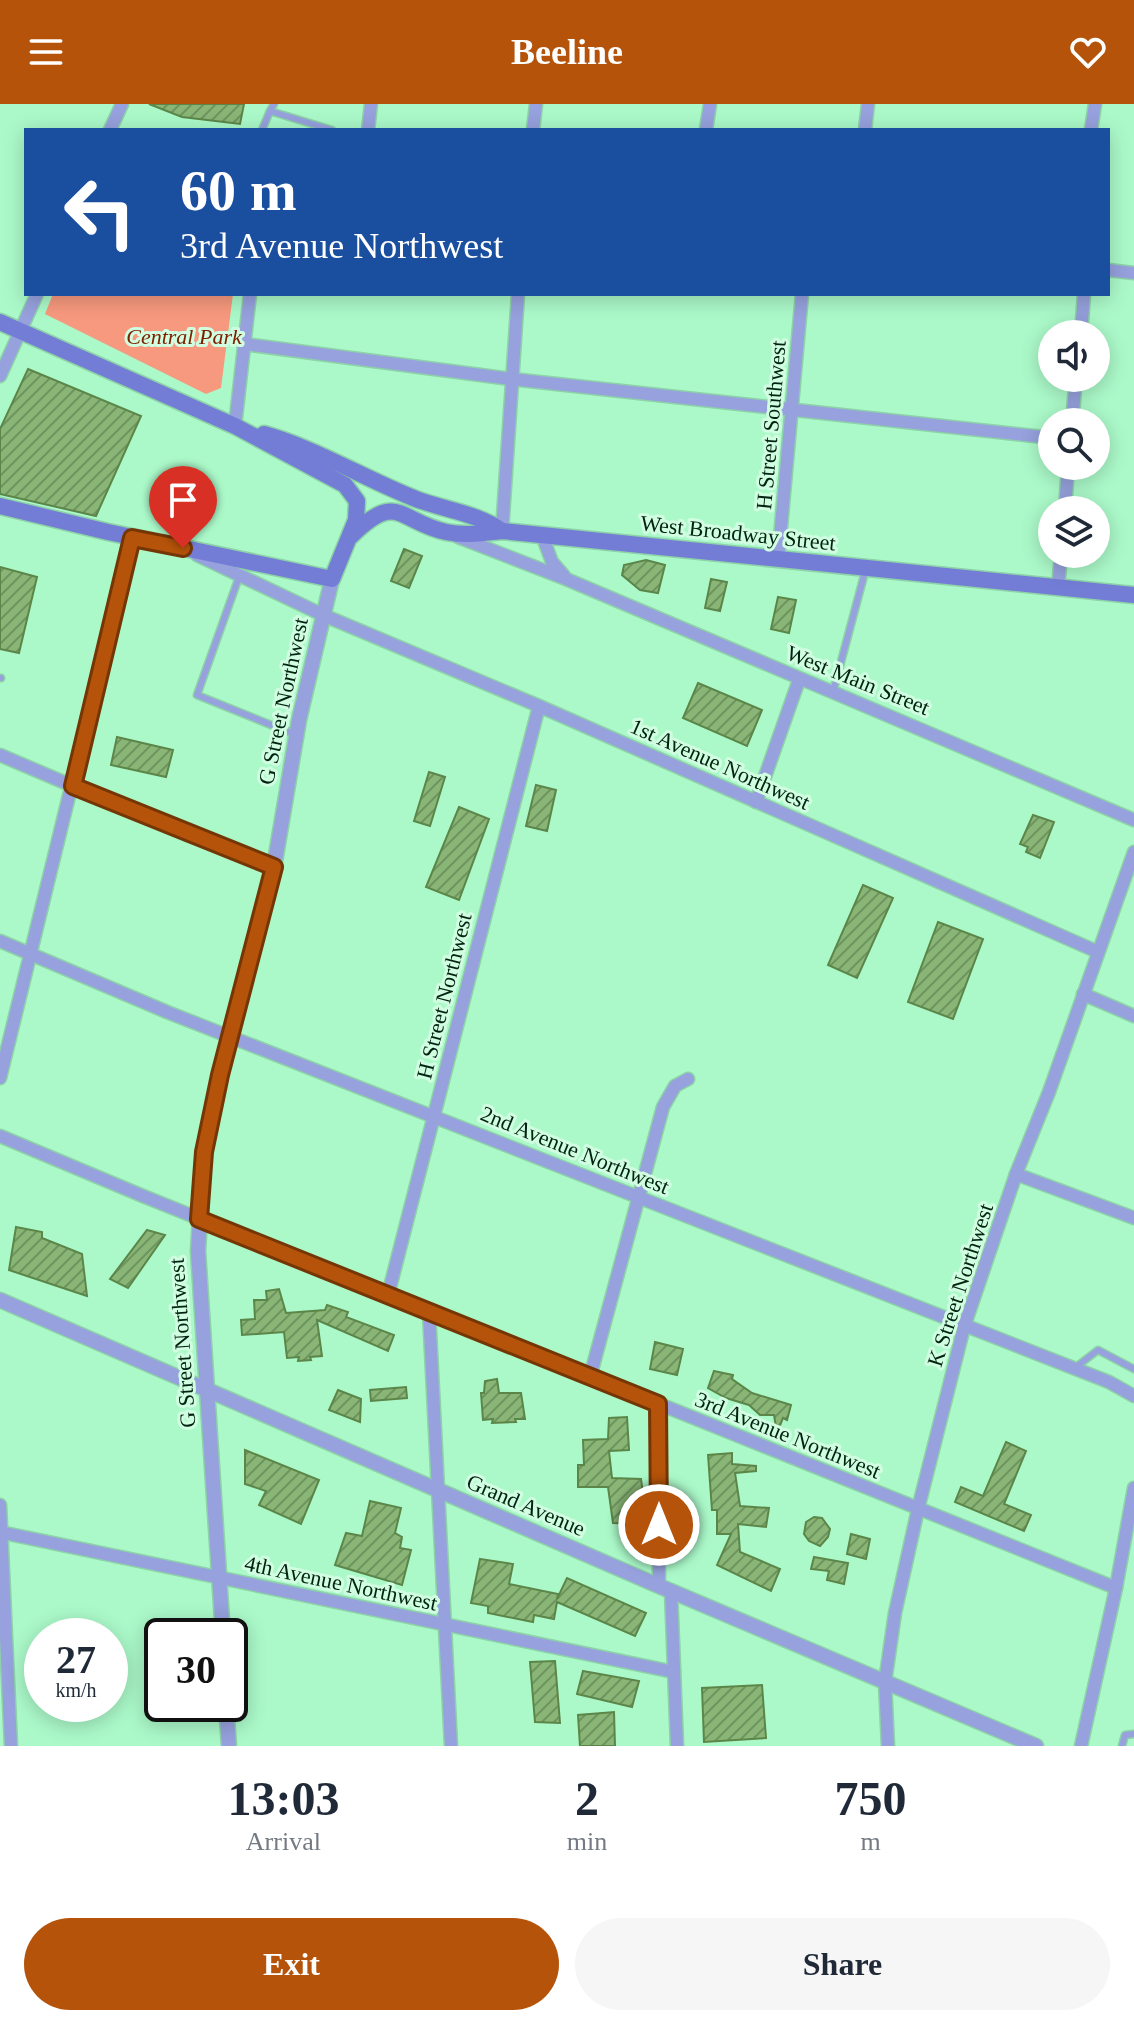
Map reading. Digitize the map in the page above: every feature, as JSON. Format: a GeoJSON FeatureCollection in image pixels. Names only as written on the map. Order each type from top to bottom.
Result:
{"type":"FeatureCollection","features":[{"type":"Feature","properties":{"kind":"main road"},"geometry":{"type":"LineString","coordinates":[[0,322],[235,426],[345,485],[357,501],[356,520],[350,537]]}},
{"type":"Feature","properties":{"kind":"main road"},"geometry":{"type":"LineString","coordinates":[[235,426],[291,441],[413,498],[439,508],[484,518],[502,531]]}},
{"type":"Feature","properties":{"kind":"main road"},"geometry":{"type":"LineString","coordinates":[[0,506],[132,538],[332,579]]}},
{"type":"Feature","properties":{"kind":"main road","name":"West Broadway Street"},"geometry":{"type":"LineString","coordinates":[[350,537],[381,512],[400,511],[442,531],[469,535],[502,531],[1134,595]]}},
{"type":"Feature","properties":{"kind":"main road","name":"G Street Northwest"},"geometry":{"type":"LineString","coordinates":[[332,579],[350,537]]}},
{"type":"Feature","properties":{"kind":"street"},"geometry":{"type":"LineString","coordinates":[[111,128],[122,104]]}},
{"type":"Feature","properties":{"kind":"street"},"geometry":{"type":"LineString","coordinates":[[368,128],[371,104]]}},
{"type":"Feature","properties":{"kind":"street"},"geometry":{"type":"LineString","coordinates":[[533,128],[536,104]]}},
{"type":"Feature","properties":{"kind":"street"},"geometry":{"type":"LineString","coordinates":[[706,128],[710,104]]}},
{"type":"Feature","properties":{"kind":"street"},"geometry":{"type":"LineString","coordinates":[[865,128],[868,104]]}},
{"type":"Feature","properties":{"kind":"street"},"geometry":{"type":"LineString","coordinates":[[1091,128],[1095,104]]}},
{"type":"Feature","properties":{"kind":"street"},"geometry":{"type":"LineString","coordinates":[[1110,270],[1134,273]]}},
{"type":"Feature","properties":{"kind":"street"},"geometry":{"type":"LineString","coordinates":[[0,376],[36,296]]}},
{"type":"Feature","properties":{"kind":"street"},"geometry":{"type":"LineString","coordinates":[[235,426],[250,296]]}},
{"type":"Feature","properties":{"kind":"street"},"geometry":{"type":"LineString","coordinates":[[502,531],[518,296]]}},
{"type":"Feature","properties":{"kind":"street","name":"H Street Southwest"},"geometry":{"type":"LineString","coordinates":[[778,560],[802,296]]}},
{"type":"Feature","properties":{"kind":"street"},"geometry":{"type":"LineString","coordinates":[[1082,320],[1084,296]]}},
{"type":"Feature","properties":{"kind":"street"},"geometry":{"type":"LineString","coordinates":[[244,344],[511,379],[1038,436]]}},
{"type":"Feature","properties":{"kind":"street","name":"West Main Street"},"geometry":{"type":"LineString","coordinates":[[442,531],[566,579],[1134,820]]}},
{"type":"Feature","properties":{"kind":"street"},"geometry":{"type":"LineString","coordinates":[[542,535],[552,562],[566,579]]}},
{"type":"Feature","properties":{"kind":"street"},"geometry":{"type":"LineString","coordinates":[[0,1078],[132,538]]}},
{"type":"Feature","properties":{"kind":"street"},"geometry":{"type":"LineString","coordinates":[[183,548],[323,615]]}},
{"type":"Feature","properties":{"kind":"street"},"geometry":{"type":"LineString","coordinates":[[1058,588],[1060,568]]}},
{"type":"Feature","properties":{"kind":"street","name":"G Street Northwest"},"geometry":{"type":"LineString","coordinates":[[222,1618],[201,1308],[199,1219],[204,1152],[230,1036],[274,867],[296,735],[332,579]]}},
{"type":"Feature","properties":{"kind":"street","name":"1st Avenue Northwest"},"geometry":{"type":"LineString","coordinates":[[323,615],[539,706],[1098,952]]}},
{"type":"Feature","properties":{"kind":"street"},"geometry":{"type":"LineString","coordinates":[[756,802],[799,680]]}},
{"type":"Feature","properties":{"kind":"street","name":"H Street Northwest"},"geometry":{"type":"LineString","coordinates":[[388,1295],[539,706]]}},
{"type":"Feature","properties":{"kind":"street"},"geometry":{"type":"LineString","coordinates":[[0,755],[274,867]]}},
{"type":"Feature","properties":{"kind":"street","name":"K Street Northwest"},"geometry":{"type":"LineString","coordinates":[[888,1746],[885,1682],[895,1613],[964,1327],[1016,1174],[1134,852]]}},
{"type":"Feature","properties":{"kind":"street","name":"2nd Avenue Northwest"},"geometry":{"type":"LineString","coordinates":[[0,941],[230,1036],[1109,1382],[1134,1396]]}},
{"type":"Feature","properties":{"kind":"street"},"geometry":{"type":"LineString","coordinates":[[1083,994],[1134,1016]]}},
{"type":"Feature","properties":{"kind":"street"},"geometry":{"type":"LineString","coordinates":[[590,1377],[663,1107],[675,1086],[688,1079]]}},
{"type":"Feature","properties":{"kind":"street","name":"3rd Avenue Northwest"},"geometry":{"type":"LineString","coordinates":[[0,1136],[1116,1588]]}},
{"type":"Feature","properties":{"kind":"street"},"geometry":{"type":"LineString","coordinates":[[1016,1174],[1134,1218]]}},
{"type":"Feature","properties":{"kind":"street","name":"Grand Avenue"},"geometry":{"type":"LineString","coordinates":[[0,1300],[665,1589],[1036,1746]]}},
{"type":"Feature","properties":{"kind":"street"},"geometry":{"type":"LineString","coordinates":[[429,1312],[451,1746]]}},
{"type":"Feature","properties":{"kind":"street"},"geometry":{"type":"LineString","coordinates":[[658,1404],[665,1589],[674,1672],[677,1746]]}},
{"type":"Feature","properties":{"kind":"street"},"geometry":{"type":"LineString","coordinates":[[1081,1746],[1116,1588],[1128,1553],[1134,1488]]}},
{"type":"Feature","properties":{"kind":"street"},"geometry":{"type":"LineString","coordinates":[[0,1505],[11,1746]]}},
{"type":"Feature","properties":{"kind":"street","name":"4th Avenue Northwest"},"geometry":{"type":"LineString","coordinates":[[1,1532],[674,1672]]}},
{"type":"Feature","properties":{"kind":"street"},"geometry":{"type":"LineString","coordinates":[[227,1722],[229,1746]]}},
{"type":"Feature","properties":{"kind":"lane"},"geometry":{"type":"LineString","coordinates":[[263,128],[272,107],[327,128]]}},
{"type":"Feature","properties":{"kind":"lane"},"geometry":{"type":"LineString","coordinates":[[833,692],[866,568]]}},
{"type":"Feature","properties":{"kind":"lane"},"geometry":{"type":"LineString","coordinates":[[239,577],[197,695],[296,735]]}},
{"type":"Feature","properties":{"kind":"lane"},"geometry":{"type":"LineString","coordinates":[[1074,1369],[1098,1350],[1134,1369]]}},
{"type":"Feature","properties":{"kind":"lane"},"geometry":{"type":"LineString","coordinates":[[1122,1746],[1125,1735],[1134,1734]]}},
{"type":"Feature","properties":{"kind":"green space","name":"Central Park"},"geometry":{"type":"Polygon","coordinates":[[[52,296],[233,296],[221,388],[206,394],[45,314],[52,296]]]}},
{"type":"Feature","properties":{"kind":"building"},"geometry":{"type":"Polygon","coordinates":[[[149,104],[244,104],[240,124],[182,117],[149,104]]]}},
{"type":"Feature","properties":{"kind":"building"},"geometry":{"type":"Polygon","coordinates":[[[28,369],[141,416],[96,516],[0,494],[0,429],[28,369]]]}},
{"type":"Feature","properties":{"kind":"building"},"geometry":{"type":"Polygon","coordinates":[[[404,549],[422,556],[409,588],[391,581],[404,549]]]}},
{"type":"Feature","properties":{"kind":"building"},"geometry":{"type":"Polygon","coordinates":[[[646,560],[665,565],[658,593],[640,590],[622,575],[624,565],[646,560]]]}},
{"type":"Feature","properties":{"kind":"building"},"geometry":{"type":"Polygon","coordinates":[[[0,567],[37,577],[19,653],[0,649],[0,567]]]}},
{"type":"Feature","properties":{"kind":"building"},"geometry":{"type":"Polygon","coordinates":[[[711,579],[727,582],[720,611],[705,608],[711,579]]]}},
{"type":"Feature","properties":{"kind":"building"},"geometry":{"type":"Polygon","coordinates":[[[778,597],[796,600],[789,633],[771,629],[778,597]]]}},
{"type":"Feature","properties":{"kind":"building"},"geometry":{"type":"Polygon","coordinates":[[[698,683],[762,710],[747,746],[683,718],[698,683]]]}},
{"type":"Feature","properties":{"kind":"building"},"geometry":{"type":"Polygon","coordinates":[[[117,737],[173,750],[166,777],[111,765],[117,737]]]}},
{"type":"Feature","properties":{"kind":"building"},"geometry":{"type":"Polygon","coordinates":[[[429,772],[445,777],[430,826],[414,821],[429,772]]]}},
{"type":"Feature","properties":{"kind":"building"},"geometry":{"type":"Polygon","coordinates":[[[536,785],[556,790],[547,831],[526,826],[536,785]]]}},
{"type":"Feature","properties":{"kind":"building"},"geometry":{"type":"Polygon","coordinates":[[[459,807],[489,819],[459,900],[426,887],[459,807]]]}},
{"type":"Feature","properties":{"kind":"building"},"geometry":{"type":"Polygon","coordinates":[[[1033,815],[1054,822],[1040,858],[1026,852],[1028,847],[1020,844],[1033,815]]]}},
{"type":"Feature","properties":{"kind":"building"},"geometry":{"type":"Polygon","coordinates":[[[863,885],[893,898],[857,978],[828,965],[863,885]]]}},
{"type":"Feature","properties":{"kind":"building"},"geometry":{"type":"Polygon","coordinates":[[[938,922],[983,939],[953,1019],[908,1002],[938,922]]]}},
{"type":"Feature","properties":{"kind":"building"},"geometry":{"type":"Polygon","coordinates":[[[16,1227],[42,1232],[42,1238],[82,1254],[87,1296],[9,1270],[16,1227]]]}},
{"type":"Feature","properties":{"kind":"building"},"geometry":{"type":"Polygon","coordinates":[[[147,1230],[165,1235],[128,1288],[110,1279],[147,1230]]]}},
{"type":"Feature","properties":{"kind":"building"},"geometry":{"type":"Polygon","coordinates":[[[279,1289],[286,1313],[325,1310],[327,1305],[348,1312],[346,1317],[394,1335],[388,1351],[317,1320],[322,1356],[310,1357],[311,1360],[287,1358],[284,1332],[242,1335],[241,1320],[255,1319],[254,1300],[267,1300],[266,1291],[279,1289]]]}},
{"type":"Feature","properties":{"kind":"building"},"geometry":{"type":"Polygon","coordinates":[[[655,1342],[683,1349],[677,1375],[650,1369],[655,1342]]]}},
{"type":"Feature","properties":{"kind":"building"},"geometry":{"type":"Polygon","coordinates":[[[714,1371],[733,1375],[732,1379],[752,1393],[791,1405],[787,1420],[783,1418],[777,1433],[774,1415],[760,1415],[749,1405],[708,1388],[714,1371]]]}},
{"type":"Feature","properties":{"kind":"building"},"geometry":{"type":"Polygon","coordinates":[[[497,1379],[499,1393],[521,1393],[525,1419],[492,1423],[493,1419],[483,1420],[481,1393],[484,1393],[485,1381],[497,1379]]]}},
{"type":"Feature","properties":{"kind":"building"},"geometry":{"type":"Polygon","coordinates":[[[406,1387],[407,1398],[371,1401],[370,1390],[406,1387]]]}},
{"type":"Feature","properties":{"kind":"building"},"geometry":{"type":"Polygon","coordinates":[[[338,1390],[361,1399],[360,1422],[329,1410],[338,1390]]]}},
{"type":"Feature","properties":{"kind":"building"},"geometry":{"type":"Polygon","coordinates":[[[627,1417],[629,1450],[609,1451],[612,1478],[641,1479],[647,1524],[613,1523],[608,1487],[578,1487],[578,1465],[584,1465],[583,1440],[608,1439],[609,1418],[627,1417]]]}},
{"type":"Feature","properties":{"kind":"building"},"geometry":{"type":"Polygon","coordinates":[[[1006,1442],[1026,1451],[1004,1504],[1031,1515],[1024,1531],[955,1502],[961,1487],[983,1496],[1006,1442]]]}},
{"type":"Feature","properties":{"kind":"building"},"geometry":{"type":"Polygon","coordinates":[[[245,1450],[319,1480],[301,1524],[259,1505],[266,1491],[245,1484],[245,1450]]]}},
{"type":"Feature","properties":{"kind":"building"},"geometry":{"type":"Polygon","coordinates":[[[732,1453],[732,1464],[756,1466],[756,1471],[735,1473],[740,1506],[769,1508],[766,1527],[738,1524],[740,1552],[780,1569],[771,1591],[717,1565],[731,1534],[717,1534],[717,1510],[712,1510],[708,1455],[732,1453]]]}},
{"type":"Feature","properties":{"kind":"building"},"geometry":{"type":"Polygon","coordinates":[[[370,1501],[401,1508],[395,1533],[402,1537],[400,1548],[411,1550],[402,1585],[335,1565],[346,1533],[362,1536],[370,1501]]]}},
{"type":"Feature","properties":{"kind":"building"},"geometry":{"type":"Polygon","coordinates":[[[814,1517],[822,1518],[830,1529],[820,1546],[809,1541],[804,1534],[806,1522],[814,1517]]]}},
{"type":"Feature","properties":{"kind":"building"},"geometry":{"type":"Polygon","coordinates":[[[851,1534],[870,1539],[866,1559],[847,1554],[851,1534]]]}},
{"type":"Feature","properties":{"kind":"building"},"geometry":{"type":"Polygon","coordinates":[[[814,1557],[848,1563],[844,1584],[827,1580],[829,1571],[811,1569],[814,1557]]]}},
{"type":"Feature","properties":{"kind":"building"},"geometry":{"type":"Polygon","coordinates":[[[480,1559],[513,1564],[509,1584],[558,1594],[557,1599],[567,1578],[646,1613],[635,1636],[557,1602],[554,1619],[534,1615],[533,1622],[488,1613],[488,1606],[471,1603],[480,1559]]]}},
{"type":"Feature","properties":{"kind":"building"},"geometry":{"type":"Polygon","coordinates":[[[555,1661],[560,1723],[535,1722],[530,1662],[555,1661]]]}},
{"type":"Feature","properties":{"kind":"building"},"geometry":{"type":"Polygon","coordinates":[[[583,1671],[639,1681],[632,1707],[577,1694],[583,1671]]]}},
{"type":"Feature","properties":{"kind":"building"},"geometry":{"type":"Polygon","coordinates":[[[762,1685],[766,1738],[704,1742],[702,1688],[762,1685]]]}},
{"type":"Feature","properties":{"kind":"building"},"geometry":{"type":"Polygon","coordinates":[[[614,1712],[615,1746],[580,1746],[578,1715],[614,1712]]]}},
{"type":"Feature","properties":{"kind":"route"},"geometry":{"type":"LineString","coordinates":[[183,548],[132,538],[73,786],[190,836],[274,867],[220,1075],[204,1152],[199,1219],[658,1404],[659,1525]]}}]}
